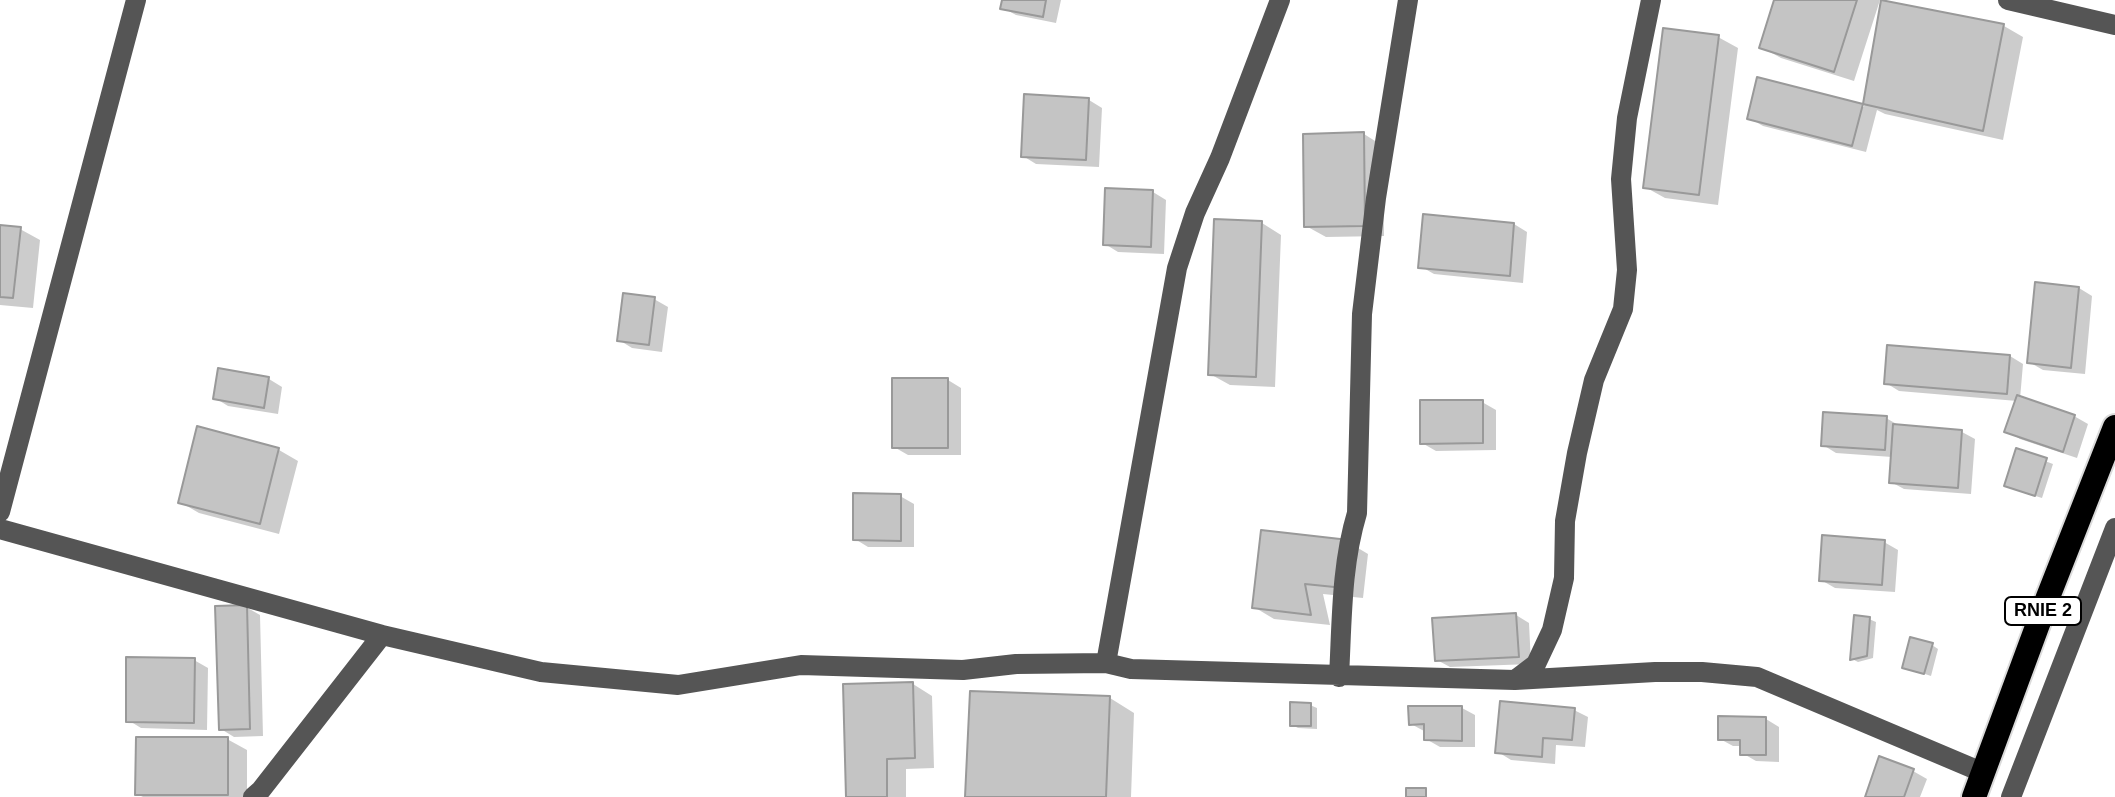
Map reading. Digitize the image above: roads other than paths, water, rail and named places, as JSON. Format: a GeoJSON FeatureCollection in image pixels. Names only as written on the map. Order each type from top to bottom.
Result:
{"type":"FeatureCollection","features":[{"type":"Feature","properties":{"kind":"highway","name":"RNIE 2"},"geometry":{"type":"LineString","coordinates":[[1974,797],[2115,427]]}},
{"type":"Feature","properties":{"kind":"street"},"geometry":{"type":"LineString","coordinates":[[0,512],[136,0]]}},
{"type":"Feature","properties":{"kind":"street"},"geometry":{"type":"LineString","coordinates":[[1106,663],[1177,268],[1195,213],[1220,158],[1280,0]]}},
{"type":"Feature","properties":{"kind":"street"},"geometry":{"type":"LineString","coordinates":[[1339,677],[1349,540],[1357,513],[1362,314],[1376,198],[1408,0]]}},
{"type":"Feature","properties":{"kind":"street"},"geometry":{"type":"LineString","coordinates":[[1515,680],[1536,664],[1552,630],[1564,578],[1565,521],[1577,453],[1594,380],[1623,309],[1627,270],[1621,179],[1627,118],[1651,0]]}},
{"type":"Feature","properties":{"kind":"street"},"geometry":{"type":"LineString","coordinates":[[2008,0],[2115,25]]}},
{"type":"Feature","properties":{"kind":"street"},"geometry":{"type":"LineString","coordinates":[[2011,797],[2115,528]]}},
{"type":"Feature","properties":{"kind":"street"},"geometry":{"type":"LineString","coordinates":[[0,529],[382,635],[541,672],[678,685],[801,665],[963,670],[1016,664],[1106,663],[1131,669],[1515,680],[1702,672],[1757,677],[1984,773]]}},
{"type":"Feature","properties":{"kind":"street"},"geometry":{"type":"LineString","coordinates":[[253,797],[382,635]]}}]}
